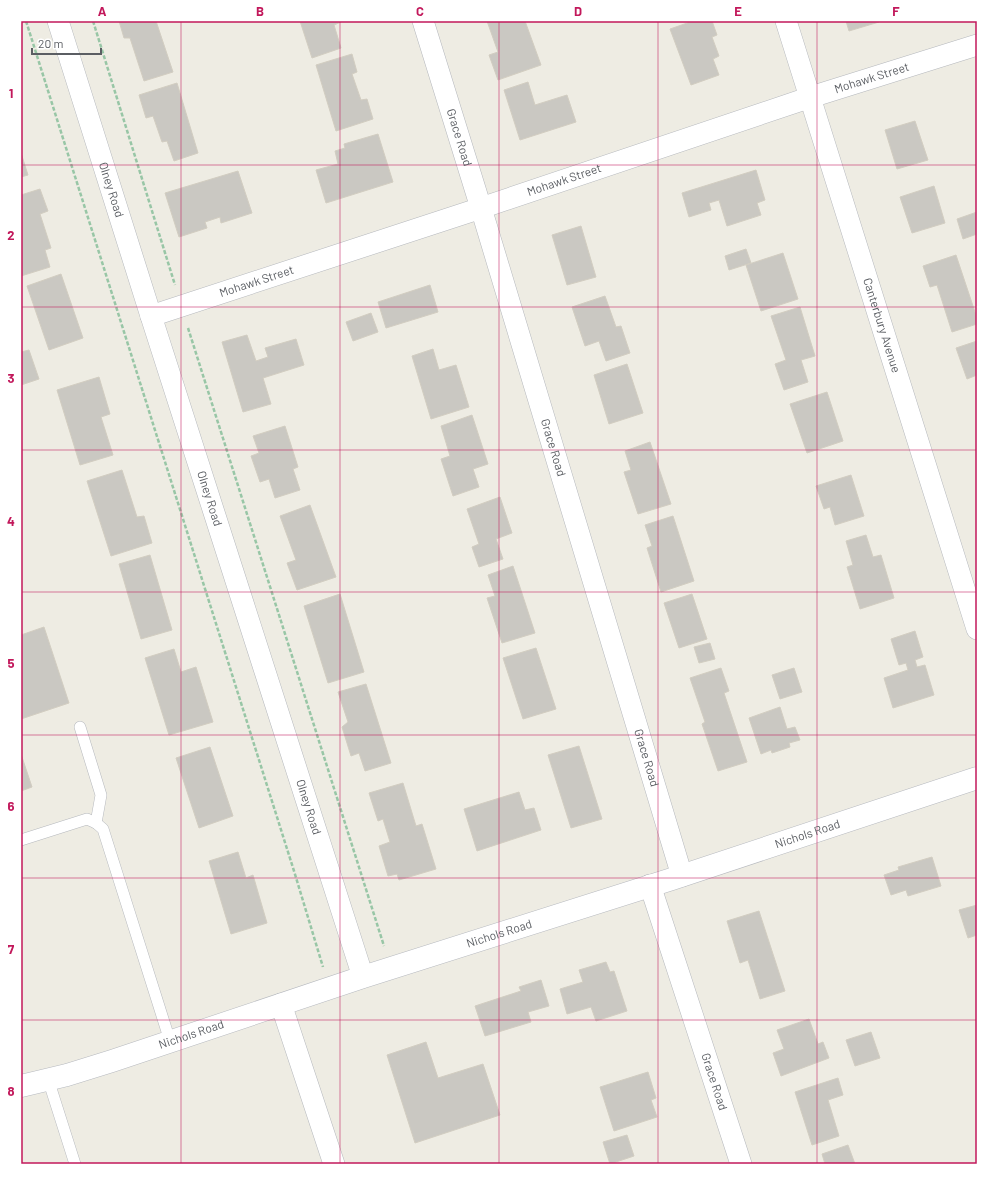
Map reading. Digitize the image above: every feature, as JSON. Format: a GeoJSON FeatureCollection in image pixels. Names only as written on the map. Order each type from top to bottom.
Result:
{"type":"FeatureCollection","features":[{"type":"Feature","properties":{"kind":"street","name":"Olney Road"},"geometry":{"type":"LineString","coordinates":[[58,21],[363,977]]}},
{"type":"Feature","properties":{"kind":"street","name":"Grace Road"},"geometry":{"type":"LineString","coordinates":[[423,21],[481,208],[682,876]]}},
{"type":"Feature","properties":{"kind":"street","name":"Canterbury Avenue"},"geometry":{"type":"LineString","coordinates":[[786,21],[977,629]]}},
{"type":"Feature","properties":{"kind":"street","name":"Mohawk Street"},"geometry":{"type":"LineString","coordinates":[[151,316],[481,208],[811,97],[977,45]]}},
{"type":"Feature","properties":{"kind":"street","name":"Nichols Road"},"geometry":{"type":"LineString","coordinates":[[21,1086],[90,1068],[329,988],[682,876],[977,778]]}},
{"type":"Feature","properties":{"kind":"street","name":"Grace Road"},"geometry":{"type":"LineString","coordinates":[[650,886],[741,1164]]}},
{"type":"Feature","properties":{"kind":"street"},"geometry":{"type":"LineString","coordinates":[[281,1004],[334,1164]]}},
{"type":"Feature","properties":{"kind":"lane"},"geometry":{"type":"LineString","coordinates":[[80,727],[101,795],[96,823]]}},
{"type":"Feature","properties":{"kind":"lane"},"geometry":{"type":"LineString","coordinates":[[21,840],[87,819],[96,823],[103,829],[170,1041]]}},
{"type":"Feature","properties":{"kind":"lane"},"geometry":{"type":"LineString","coordinates":[[48,1080],[75,1164]]}},
{"type":"Feature","properties":{"kind":"path"},"geometry":{"type":"LineString","coordinates":[[26,21],[282,833],[329,988]]}},
{"type":"Feature","properties":{"kind":"path"},"geometry":{"type":"LineString","coordinates":[[93,21],[375,920],[392,968]]}},
{"type":"Feature","properties":{"kind":"building"},"geometry":{"type":"Polygon","coordinates":[[[119,21],[156,21],[173,72],[144,81],[130,38],[124,38],[119,21]]]}},
{"type":"Feature","properties":{"kind":"building"},"geometry":{"type":"Polygon","coordinates":[[[300,21],[341,21],[334,25],[341,48],[312,58],[300,21]]]}},
{"type":"Feature","properties":{"kind":"building"},"geometry":{"type":"Polygon","coordinates":[[[487,21],[525,21],[541,65],[498,80],[489,55],[498,52],[487,21]]]}},
{"type":"Feature","properties":{"kind":"building"},"geometry":{"type":"Polygon","coordinates":[[[693,21],[712,21],[717,35],[712,37],[719,56],[713,59],[719,75],[691,85],[670,29],[693,21]]]}},
{"type":"Feature","properties":{"kind":"building"},"geometry":{"type":"Polygon","coordinates":[[[846,21],[878,21],[879,22],[849,31],[846,21]]]}},
{"type":"Feature","properties":{"kind":"building"},"geometry":{"type":"Polygon","coordinates":[[[352,54],[357,72],[352,74],[361,100],[367,99],[373,119],[336,131],[316,65],[352,54]]]}},
{"type":"Feature","properties":{"kind":"building"},"geometry":{"type":"Polygon","coordinates":[[[528,82],[535,105],[567,95],[576,122],[520,140],[504,90],[528,82]]]}},
{"type":"Feature","properties":{"kind":"building"},"geometry":{"type":"Polygon","coordinates":[[[177,83],[198,153],[174,161],[167,141],[162,142],[153,116],[146,118],[139,95],[177,83]]]}},
{"type":"Feature","properties":{"kind":"building"},"geometry":{"type":"Polygon","coordinates":[[[915,121],[928,160],[897,169],[885,130],[915,121]]]}},
{"type":"Feature","properties":{"kind":"building"},"geometry":{"type":"Polygon","coordinates":[[[378,134],[393,182],[326,203],[316,170],[338,164],[335,151],[345,148],[344,144],[378,134]]]}},
{"type":"Feature","properties":{"kind":"building"},"geometry":{"type":"Polygon","coordinates":[[[21,153],[28,175],[21,177],[21,153]]]}},
{"type":"Feature","properties":{"kind":"building"},"geometry":{"type":"Polygon","coordinates":[[[756,170],[765,200],[757,203],[761,215],[727,226],[719,200],[709,203],[711,210],[689,217],[682,193],[756,170]]]}},
{"type":"Feature","properties":{"kind":"building"},"geometry":{"type":"Polygon","coordinates":[[[238,171],[252,213],[221,223],[220,217],[205,222],[207,228],[179,237],[165,193],[238,171]]]}},
{"type":"Feature","properties":{"kind":"building"},"geometry":{"type":"Polygon","coordinates":[[[934,186],[945,223],[912,233],[900,197],[934,186]]]}},
{"type":"Feature","properties":{"kind":"building"},"geometry":{"type":"Polygon","coordinates":[[[40,189],[48,211],[40,214],[51,248],[45,250],[50,267],[21,276],[21,195],[40,189]]]}},
{"type":"Feature","properties":{"kind":"building"},"geometry":{"type":"Polygon","coordinates":[[[977,212],[977,234],[963,239],[957,219],[977,212]]]}},
{"type":"Feature","properties":{"kind":"building"},"geometry":{"type":"Polygon","coordinates":[[[581,226],[596,277],[567,285],[552,235],[581,226]]]}},
{"type":"Feature","properties":{"kind":"building"},"geometry":{"type":"Polygon","coordinates":[[[746,249],[751,263],[729,270],[725,256],[746,249]]]}},
{"type":"Feature","properties":{"kind":"building"},"geometry":{"type":"Polygon","coordinates":[[[783,253],[798,299],[761,311],[746,265],[783,253]]]}},
{"type":"Feature","properties":{"kind":"building"},"geometry":{"type":"Polygon","coordinates":[[[956,255],[977,318],[977,324],[952,332],[937,285],[930,287],[923,266],[956,255]]]}},
{"type":"Feature","properties":{"kind":"building"},"geometry":{"type":"Polygon","coordinates":[[[61,274],[83,338],[49,350],[27,286],[61,274]]]}},
{"type":"Feature","properties":{"kind":"building"},"geometry":{"type":"Polygon","coordinates":[[[430,285],[438,312],[386,328],[378,302],[430,285]]]}},
{"type":"Feature","properties":{"kind":"building"},"geometry":{"type":"Polygon","coordinates":[[[605,296],[616,327],[621,326],[630,353],[606,361],[599,341],[585,346],[572,307],[605,296]]]}},
{"type":"Feature","properties":{"kind":"building"},"geometry":{"type":"Polygon","coordinates":[[[800,307],[815,356],[801,360],[808,382],[784,390],[775,364],[786,360],[771,316],[800,307]]]}},
{"type":"Feature","properties":{"kind":"building"},"geometry":{"type":"Polygon","coordinates":[[[371,313],[378,332],[353,341],[346,322],[371,313]]]}},
{"type":"Feature","properties":{"kind":"building"},"geometry":{"type":"Polygon","coordinates":[[[247,335],[256,361],[268,357],[265,348],[296,339],[304,365],[263,378],[271,404],[243,412],[222,342],[247,335]]]}},
{"type":"Feature","properties":{"kind":"building"},"geometry":{"type":"Polygon","coordinates":[[[977,341],[977,375],[967,379],[956,348],[977,341]]]}},
{"type":"Feature","properties":{"kind":"building"},"geometry":{"type":"Polygon","coordinates":[[[433,349],[439,370],[456,365],[469,407],[431,419],[412,356],[433,349]]]}},
{"type":"Feature","properties":{"kind":"building"},"geometry":{"type":"Polygon","coordinates":[[[29,350],[39,379],[21,385],[21,352],[29,350]]]}},
{"type":"Feature","properties":{"kind":"building"},"geometry":{"type":"Polygon","coordinates":[[[627,364],[643,413],[609,424],[594,375],[627,364]]]}},
{"type":"Feature","properties":{"kind":"building"},"geometry":{"type":"Polygon","coordinates":[[[99,377],[110,414],[101,417],[113,455],[80,465],[57,390],[99,377]]]}},
{"type":"Feature","properties":{"kind":"building"},"geometry":{"type":"Polygon","coordinates":[[[827,392],[843,441],[807,453],[790,404],[827,392]]]}},
{"type":"Feature","properties":{"kind":"building"},"geometry":{"type":"Polygon","coordinates":[[[472,415],[488,464],[473,469],[479,487],[453,496],[441,459],[450,456],[441,426],[472,415]]]}},
{"type":"Feature","properties":{"kind":"building"},"geometry":{"type":"Polygon","coordinates":[[[285,426],[298,467],[293,469],[300,490],[275,498],[269,479],[260,482],[251,456],[259,453],[253,436],[285,426]]]}},
{"type":"Feature","properties":{"kind":"building"},"geometry":{"type":"Polygon","coordinates":[[[650,442],[671,504],[638,514],[624,472],[631,470],[625,451],[650,442]]]}},
{"type":"Feature","properties":{"kind":"building"},"geometry":{"type":"Polygon","coordinates":[[[122,470],[137,517],[144,516],[152,543],[111,556],[87,481],[122,470]]]}},
{"type":"Feature","properties":{"kind":"building"},"geometry":{"type":"Polygon","coordinates":[[[851,475],[864,516],[835,525],[830,507],[824,509],[816,486],[851,475]]]}},
{"type":"Feature","properties":{"kind":"building"},"geometry":{"type":"Polygon","coordinates":[[[500,497],[512,533],[496,539],[503,559],[479,567],[472,547],[479,544],[467,509],[500,497]]]}},
{"type":"Feature","properties":{"kind":"building"},"geometry":{"type":"Polygon","coordinates":[[[310,505],[336,577],[297,590],[287,563],[296,560],[280,516],[310,505]]]}},
{"type":"Feature","properties":{"kind":"building"},"geometry":{"type":"Polygon","coordinates":[[[673,516],[694,581],[661,592],[647,548],[652,546],[645,525],[673,516]]]}},
{"type":"Feature","properties":{"kind":"building"},"geometry":{"type":"Polygon","coordinates":[[[866,535],[873,557],[881,555],[894,598],[860,609],[847,567],[853,565],[846,541],[866,535]]]}},
{"type":"Feature","properties":{"kind":"building"},"geometry":{"type":"Polygon","coordinates":[[[150,555],[172,630],[141,639],[119,564],[150,555]]]}},
{"type":"Feature","properties":{"kind":"building"},"geometry":{"type":"Polygon","coordinates":[[[513,566],[535,633],[502,643],[487,598],[495,596],[488,575],[513,566]]]}},
{"type":"Feature","properties":{"kind":"building"},"geometry":{"type":"Polygon","coordinates":[[[340,594],[364,672],[328,683],[304,606],[340,594]]]}},
{"type":"Feature","properties":{"kind":"building"},"geometry":{"type":"Polygon","coordinates":[[[692,594],[707,639],[679,648],[664,603],[692,594]]]}},
{"type":"Feature","properties":{"kind":"building"},"geometry":{"type":"Polygon","coordinates":[[[44,627],[69,703],[21,719],[21,635],[44,627]]]}},
{"type":"Feature","properties":{"kind":"building"},"geometry":{"type":"Polygon","coordinates":[[[915,631],[923,657],[915,660],[917,667],[925,665],[934,695],[893,708],[884,678],[908,670],[906,663],[899,665],[891,639],[915,631]]]}},
{"type":"Feature","properties":{"kind":"building"},"geometry":{"type":"Polygon","coordinates":[[[710,643],[715,659],[699,663],[694,647],[710,643]]]}},
{"type":"Feature","properties":{"kind":"building"},"geometry":{"type":"Polygon","coordinates":[[[536,648],[556,709],[523,719],[503,658],[536,648]]]}},
{"type":"Feature","properties":{"kind":"building"},"geometry":{"type":"Polygon","coordinates":[[[174,649],[181,672],[196,667],[213,722],[169,735],[145,658],[174,649]]]}},
{"type":"Feature","properties":{"kind":"building"},"geometry":{"type":"Polygon","coordinates":[[[721,668],[729,691],[724,693],[747,762],[718,771],[702,724],[705,722],[690,678],[721,668]]]}},
{"type":"Feature","properties":{"kind":"building"},"geometry":{"type":"Polygon","coordinates":[[[794,668],[802,692],[780,699],[772,675],[794,668]]]}},
{"type":"Feature","properties":{"kind":"building"},"geometry":{"type":"Polygon","coordinates":[[[366,684],[391,763],[365,771],[359,753],[351,756],[342,727],[348,722],[338,692],[366,684]]]}},
{"type":"Feature","properties":{"kind":"building"},"geometry":{"type":"Polygon","coordinates":[[[780,707],[787,729],[795,727],[800,740],[789,743],[790,747],[772,753],[771,750],[761,754],[749,718],[780,707]]]}},
{"type":"Feature","properties":{"kind":"building"},"geometry":{"type":"Polygon","coordinates":[[[579,746],[602,819],[571,828],[548,755],[579,746]]]}},
{"type":"Feature","properties":{"kind":"building"},"geometry":{"type":"Polygon","coordinates":[[[210,747],[233,816],[199,828],[176,758],[210,747]]]}},
{"type":"Feature","properties":{"kind":"building"},"geometry":{"type":"Polygon","coordinates":[[[21,754],[32,787],[21,791],[21,754]]]}},
{"type":"Feature","properties":{"kind":"building"},"geometry":{"type":"Polygon","coordinates":[[[403,783],[416,826],[422,824],[436,869],[399,880],[397,874],[388,876],[379,846],[390,842],[383,819],[378,821],[369,793],[403,783]]]}},
{"type":"Feature","properties":{"kind":"building"},"geometry":{"type":"Polygon","coordinates":[[[519,792],[525,810],[534,808],[541,830],[477,851],[464,809],[519,792]]]}},
{"type":"Feature","properties":{"kind":"building"},"geometry":{"type":"Polygon","coordinates":[[[238,852],[246,878],[253,875],[267,923],[231,934],[209,861],[238,852]]]}},
{"type":"Feature","properties":{"kind":"building"},"geometry":{"type":"Polygon","coordinates":[[[932,857],[941,886],[908,896],[906,890],[891,895],[884,875],[899,870],[898,867],[932,857]]]}},
{"type":"Feature","properties":{"kind":"building"},"geometry":{"type":"Polygon","coordinates":[[[977,905],[977,935],[968,938],[959,910],[977,905]]]}},
{"type":"Feature","properties":{"kind":"building"},"geometry":{"type":"Polygon","coordinates":[[[759,911],[785,991],[760,999],[748,960],[740,963],[727,921],[759,911]]]}},
{"type":"Feature","properties":{"kind":"building"},"geometry":{"type":"Polygon","coordinates":[[[606,962],[610,972],[614,971],[627,1011],[596,1021],[591,1007],[567,1014],[560,989],[583,982],[579,970],[606,962]]]}},
{"type":"Feature","properties":{"kind":"building"},"geometry":{"type":"Polygon","coordinates":[[[541,980],[549,1006],[528,1012],[531,1022],[485,1036],[475,1006],[521,991],[519,987],[541,980]]]}},
{"type":"Feature","properties":{"kind":"building"},"geometry":{"type":"Polygon","coordinates":[[[809,1019],[818,1044],[823,1042],[829,1058],[781,1076],[773,1053],[784,1049],[777,1030],[809,1019]]]}},
{"type":"Feature","properties":{"kind":"building"},"geometry":{"type":"Polygon","coordinates":[[[871,1032],[880,1058],[855,1066],[846,1040],[871,1032]]]}},
{"type":"Feature","properties":{"kind":"building"},"geometry":{"type":"Polygon","coordinates":[[[426,1042],[438,1078],[483,1064],[500,1115],[415,1143],[387,1055],[426,1042]]]}},
{"type":"Feature","properties":{"kind":"building"},"geometry":{"type":"Polygon","coordinates":[[[648,1072],[656,1098],[651,1100],[657,1117],[614,1131],[600,1087],[648,1072]]]}},
{"type":"Feature","properties":{"kind":"building"},"geometry":{"type":"Polygon","coordinates":[[[838,1078],[843,1095],[828,1100],[839,1136],[812,1145],[795,1092],[838,1078]]]}},
{"type":"Feature","properties":{"kind":"building"},"geometry":{"type":"Polygon","coordinates":[[[627,1135],[634,1156],[610,1164],[603,1142],[627,1135]]]}},
{"type":"Feature","properties":{"kind":"building"},"geometry":{"type":"Polygon","coordinates":[[[848,1145],[855,1164],[825,1164],[822,1154],[848,1145]]]}}]}
